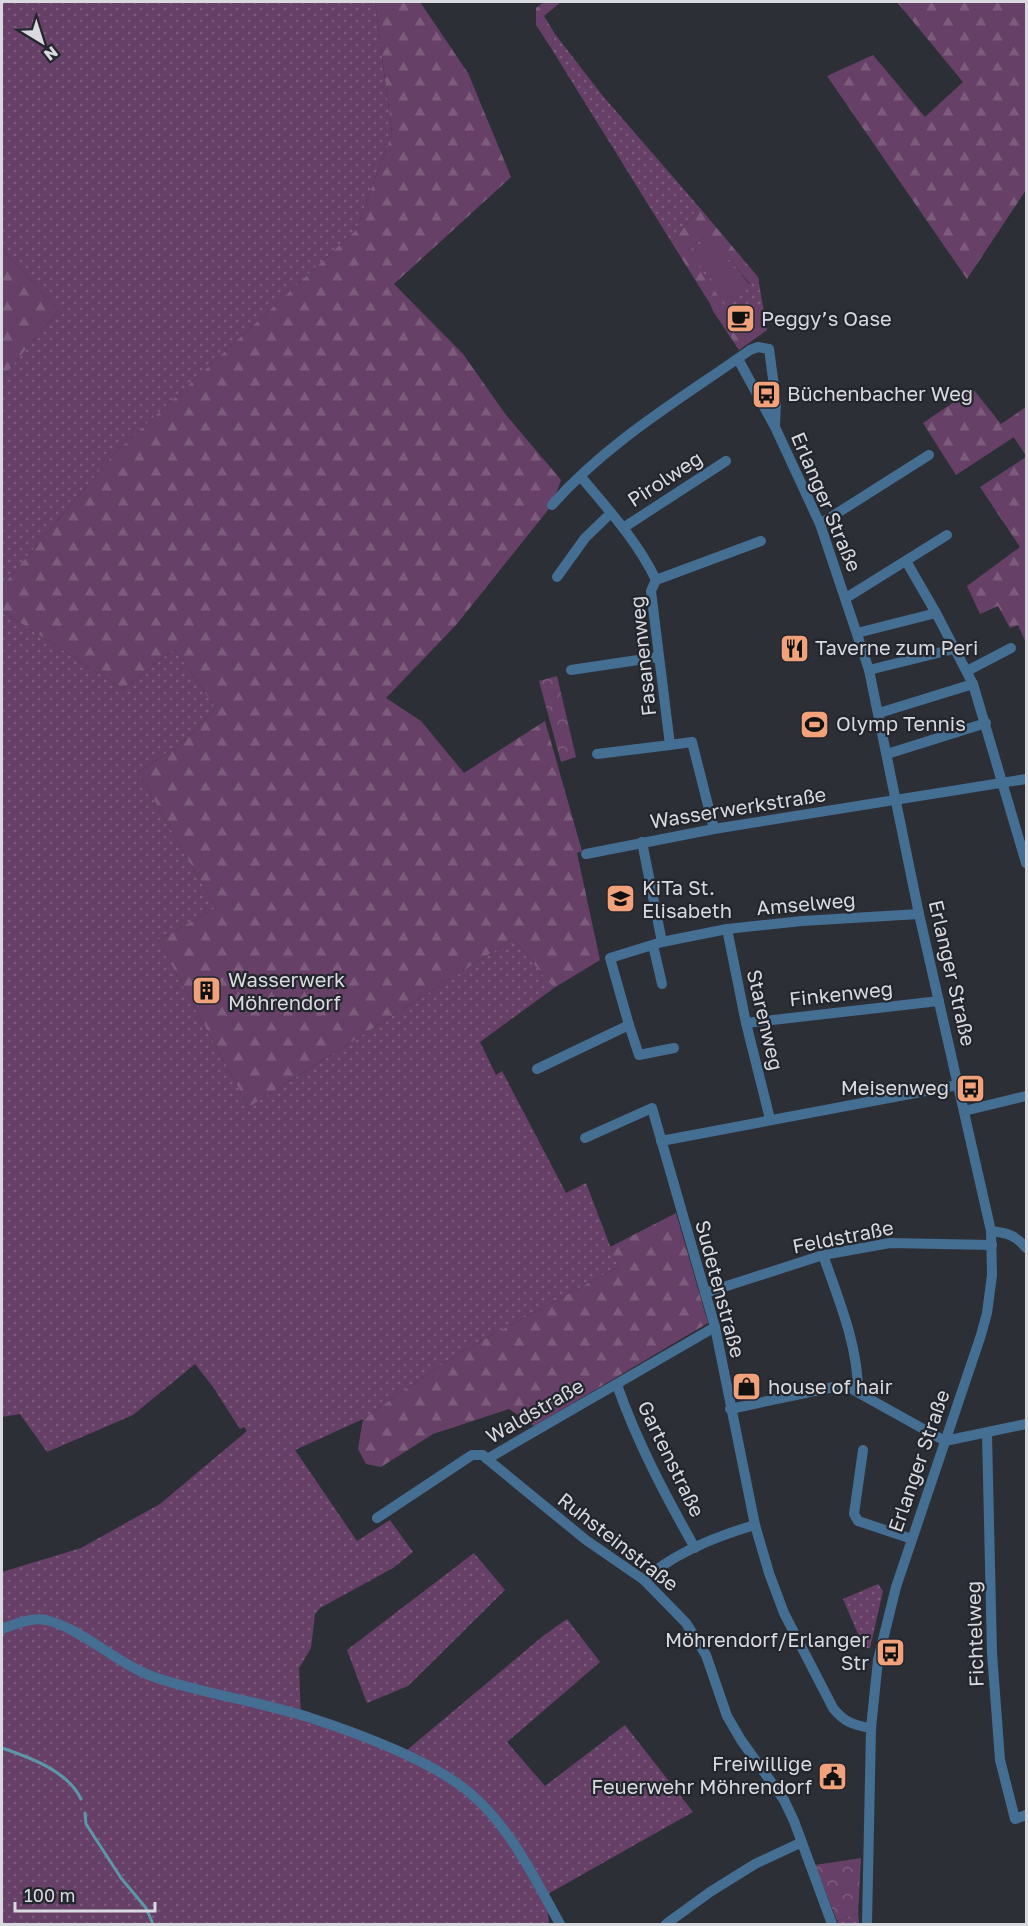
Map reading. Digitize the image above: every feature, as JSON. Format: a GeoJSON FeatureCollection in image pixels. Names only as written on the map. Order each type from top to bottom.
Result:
{"type":"FeatureCollection","features":[{"type":"Feature","properties":{"kind":"street","name":"Erlanger Straße"},"geometry":{"type":"LineString","coordinates":[[775,427],[776,400],[770,349],[758,347],[738,359],[775,427],[820,524],[869,670],[919,914],[991,1231],[992,1245],[992,1275],[987,1313],[885,1628],[873,1696],[871,1728],[867,1924]]}},
{"type":"Feature","properties":{"kind":"street"},"geometry":{"type":"LineString","coordinates":[[552,505],[631,433],[738,359]]}},
{"type":"Feature","properties":{"kind":"street"},"geometry":{"type":"LineString","coordinates":[[820,524],[929,455]]}},
{"type":"Feature","properties":{"kind":"street","name":"Pirolweg"},"geometry":{"type":"LineString","coordinates":[[623,528],[726,461]]}},
{"type":"Feature","properties":{"kind":"street","name":"Fasanenweg"},"geometry":{"type":"LineString","coordinates":[[581,477],[623,528],[656,580],[651,591],[670,745]]}},
{"type":"Feature","properties":{"kind":"street"},"geometry":{"type":"LineString","coordinates":[[557,577],[585,538],[611,513]]}},
{"type":"Feature","properties":{"kind":"street"},"geometry":{"type":"LineString","coordinates":[[846,598],[947,535]]}},
{"type":"Feature","properties":{"kind":"street"},"geometry":{"type":"LineString","coordinates":[[656,580],[761,542]]}},
{"type":"Feature","properties":{"kind":"street"},"geometry":{"type":"LineString","coordinates":[[906,561],[973,684],[1026,864]]}},
{"type":"Feature","properties":{"kind":"street"},"geometry":{"type":"LineString","coordinates":[[857,633],[936,613]]}},
{"type":"Feature","properties":{"kind":"street"},"geometry":{"type":"LineString","coordinates":[[869,670],[954,648]]}},
{"type":"Feature","properties":{"kind":"street"},"geometry":{"type":"LineString","coordinates":[[967,672],[1011,648]]}},
{"type":"Feature","properties":{"kind":"street"},"geometry":{"type":"LineString","coordinates":[[571,670],[658,657]]}},
{"type":"Feature","properties":{"kind":"street"},"geometry":{"type":"LineString","coordinates":[[879,713],[973,684]]}},
{"type":"Feature","properties":{"kind":"street"},"geometry":{"type":"LineString","coordinates":[[887,754],[986,723]]}},
{"type":"Feature","properties":{"kind":"street"},"geometry":{"type":"LineString","coordinates":[[597,754],[692,742],[714,830]]}},
{"type":"Feature","properties":{"kind":"street","name":"Wasserwerkstraße"},"geometry":{"type":"LineString","coordinates":[[586,854],[642,842],[1026,779]]}},
{"type":"Feature","properties":{"kind":"street"},"geometry":{"type":"LineString","coordinates":[[642,842],[662,984]]}},
{"type":"Feature","properties":{"kind":"street","name":"Amselweg"},"geometry":{"type":"LineString","coordinates":[[674,1048],[639,1055],[610,958],[657,943],[727,929],[802,921],[919,914]]}},
{"type":"Feature","properties":{"kind":"street","name":"Starenweg"},"geometry":{"type":"LineString","coordinates":[[727,929],[746,1023],[770,1119]]}},
{"type":"Feature","properties":{"kind":"street","name":"Finkenweg"},"geometry":{"type":"LineString","coordinates":[[746,1023],[939,1001]]}},
{"type":"Feature","properties":{"kind":"street"},"geometry":{"type":"LineString","coordinates":[[537,1069],[629,1025]]}},
{"type":"Feature","properties":{"kind":"street"},"geometry":{"type":"LineString","coordinates":[[661,1140],[958,1085]]}},
{"type":"Feature","properties":{"kind":"street"},"geometry":{"type":"LineString","coordinates":[[964,1111],[1026,1096]]}},
{"type":"Feature","properties":{"kind":"street","name":"Sudetenstraße"},"geometry":{"type":"LineString","coordinates":[[585,1138],[652,1108],[715,1327],[755,1525],[769,1573],[784,1613],[834,1708],[841,1718],[852,1725],[871,1728]]}},
{"type":"Feature","properties":{"kind":"street"},"geometry":{"type":"LineString","coordinates":[[991,1231],[1005,1232],[1018,1238],[1026,1248]]}},
{"type":"Feature","properties":{"kind":"street","name":"Feldstraße"},"geometry":{"type":"LineString","coordinates":[[705,1293],[823,1255],[890,1243],[992,1245]]}},
{"type":"Feature","properties":{"kind":"street"},"geometry":{"type":"LineString","coordinates":[[823,1255],[853,1349],[858,1391]]}},
{"type":"Feature","properties":{"kind":"street","name":"Waldstraße"},"geometry":{"type":"LineString","coordinates":[[377,1518],[472,1455],[483,1455],[487,1460],[715,1327]]}},
{"type":"Feature","properties":{"kind":"street","name":"Gartenstraße"},"geometry":{"type":"LineString","coordinates":[[617,1385],[648,1462],[695,1548]]}},
{"type":"Feature","properties":{"kind":"street"},"geometry":{"type":"LineString","coordinates":[[730,1409],[834,1387],[848,1387],[945,1441],[1026,1424]]}},
{"type":"Feature","properties":{"kind":"street","name":"Fichtelweg"},"geometry":{"type":"LineString","coordinates":[[987,1434],[992,1653],[1000,1760],[1015,1819],[1026,1815]]}},
{"type":"Feature","properties":{"kind":"street"},"geometry":{"type":"LineString","coordinates":[[863,1450],[855,1518],[912,1539]]}},
{"type":"Feature","properties":{"kind":"street","name":"Ruhsteinstraße"},"geometry":{"type":"LineString","coordinates":[[487,1460],[586,1540],[644,1580],[686,1623],[697,1638],[710,1666],[727,1716],[741,1740],[784,1800],[832,1924]]}},
{"type":"Feature","properties":{"kind":"street"},"geometry":{"type":"LineString","coordinates":[[644,1580],[695,1548],[728,1533],[755,1525]]}},
{"type":"Feature","properties":{"kind":"street"},"geometry":{"type":"LineString","coordinates":[[2,1629],[18,1623],[44,1620],[65,1627],[153,1677],[307,1717],[392,1749],[433,1768],[474,1797],[512,1840],[560,1924]]}},
{"type":"Feature","properties":{"kind":"street"},"geometry":{"type":"LineString","coordinates":[[666,1924],[747,1869],[801,1843]]}},
{"type":"Feature","properties":{"kind":"green space"},"geometry":{"type":"Polygon","coordinates":[[[2,2],[375,2],[392,133],[356,230],[113,455],[2,586],[2,378],[59,310],[2,249],[2,2]]]}},
{"type":"Feature","properties":{"kind":"green space"},"geometry":{"type":"Polygon","coordinates":[[[375,2],[420,2],[468,73],[511,177],[394,284],[463,354],[506,415],[561,480],[552,505],[456,625],[386,698],[421,721],[464,773],[545,721],[582,851],[577,853],[600,960],[554,988],[513,939],[249,1107],[158,940],[216,908],[138,772],[182,743],[216,708],[174,649],[123,689],[2,611],[2,586],[113,455],[356,230],[392,133],[375,2]]]}},
{"type":"Feature","properties":{"kind":"green space"},"geometry":{"type":"Polygon","coordinates":[[[544,2],[561,2],[544,16],[555,34],[551,48],[536,25],[536,8],[544,2]]]}},
{"type":"Feature","properties":{"kind":"green space"},"geometry":{"type":"Polygon","coordinates":[[[897,2],[1026,2],[1026,190],[967,279],[827,76],[873,55],[925,117],[963,82],[897,2]]]}},
{"type":"Feature","properties":{"kind":"green space"},"geometry":{"type":"Polygon","coordinates":[[[555,34],[602,95],[699,207],[672,243],[551,48],[555,34]]]}},
{"type":"Feature","properties":{"kind":"green space"},"geometry":{"type":"Polygon","coordinates":[[[699,207],[758,277],[750,284],[718,246],[713,249],[705,237],[688,249],[725,307],[733,303],[742,313],[732,319],[738,328],[748,322],[746,314],[753,307],[764,318],[760,328],[739,350],[672,243],[699,207]]]}},
{"type":"Feature","properties":{"kind":"green space"},"geometry":{"type":"Polygon","coordinates":[[[705,237],[718,245],[749,284],[758,277],[767,330],[739,350],[713,311],[688,249],[705,237]]]}},
{"type":"Feature","properties":{"kind":"green space"},"geometry":{"type":"Polygon","coordinates":[[[705,241],[712,250],[718,246],[747,287],[727,301],[698,261],[700,259],[693,249],[705,241]]]}},
{"type":"Feature","properties":{"kind":"green space"},"geometry":{"type":"Polygon","coordinates":[[[2,249],[59,310],[2,378],[2,249]]]}},
{"type":"Feature","properties":{"kind":"green space"},"geometry":{"type":"Polygon","coordinates":[[[973,389],[1001,424],[1026,407],[1026,456],[1014,437],[956,475],[923,423],[973,389]]]}},
{"type":"Feature","properties":{"kind":"green space"},"geometry":{"type":"Polygon","coordinates":[[[1026,457],[1026,643],[1018,625],[1010,628],[998,606],[980,614],[967,586],[1020,547],[980,487],[1026,457]]]}},
{"type":"Feature","properties":{"kind":"green space"},"geometry":{"type":"Polygon","coordinates":[[[2,611],[123,689],[174,649],[216,708],[182,743],[138,772],[216,908],[158,940],[249,1107],[513,939],[554,988],[480,1042],[496,1075],[502,1071],[566,1193],[586,1183],[618,1267],[457,1354],[363,1419],[295,1450],[357,1541],[390,1520],[413,1552],[393,1568],[320,1608],[315,1614],[311,1648],[299,1668],[301,1718],[407,1750],[543,1636],[567,1619],[600,1662],[507,1742],[545,1786],[625,1725],[693,1812],[546,1895],[549,1924],[2,1924],[2,1572],[81,1548],[160,1504],[247,1431],[244,1427],[240,1429],[195,1364],[133,1415],[47,1452],[20,1414],[2,1417],[2,611]]]}},
{"type":"Feature","properties":{"kind":"green space"},"geometry":{"type":"Polygon","coordinates":[[[557,676],[576,757],[561,762],[539,681],[557,676]]]}},
{"type":"Feature","properties":{"kind":"green space"},"geometry":{"type":"Polygon","coordinates":[[[676,1213],[708,1323],[534,1426],[509,1409],[433,1434],[381,1467],[366,1464],[358,1449],[363,1419],[457,1354],[618,1267],[610,1247],[676,1213]]]}},
{"type":"Feature","properties":{"kind":"green space"},"geometry":{"type":"Polygon","coordinates":[[[474,1553],[505,1590],[408,1686],[367,1703],[347,1650],[474,1553]]]}},
{"type":"Feature","properties":{"kind":"green space"},"geometry":{"type":"Polygon","coordinates":[[[878,1584],[883,1591],[870,1648],[864,1648],[843,1599],[878,1584]]]}},
{"type":"Feature","properties":{"kind":"green space"},"geometry":{"type":"Polygon","coordinates":[[[861,1858],[858,1913],[837,1921],[815,1865],[861,1858]]]}},
{"type":"Feature","properties":{"kind":"green space"},"geometry":{"type":"Polygon","coordinates":[[[858,1913],[859,1924],[839,1924],[837,1921],[858,1913]]]}},
{"type":"Feature","properties":{"kind":"waterway"},"geometry":{"type":"LineString","coordinates":[[2,1748],[47,1766],[67,1780],[81,1799]]}},
{"type":"Feature","properties":{"kind":"waterway"},"geometry":{"type":"LineString","coordinates":[[85,1813],[86,1824],[121,1878],[146,1908],[153,1924]]}},
{"type":"Feature","properties":{"kind":"place","name":"Peggy’s Oase"},"geometry":{"type":"Point","coordinates":[740,319]}},
{"type":"Feature","properties":{"kind":"place","name":"Büchenbacher Weg"},"geometry":{"type":"Point","coordinates":[766,394]}},
{"type":"Feature","properties":{"kind":"place","name":"Taverne zum Peri"},"geometry":{"type":"Point","coordinates":[794,648]}},
{"type":"Feature","properties":{"kind":"place","name":"Olymp Tennis"},"geometry":{"type":"Point","coordinates":[815,724]}},
{"type":"Feature","properties":{"kind":"place","name":"KiTa St. Elisabeth"},"geometry":{"type":"Point","coordinates":[621,899]}},
{"type":"Feature","properties":{"kind":"place","name":"Wasserwerk Möhrendorf"},"geometry":{"type":"Point","coordinates":[207,991]}},
{"type":"Feature","properties":{"kind":"place","name":"Meisenweg"},"geometry":{"type":"Point","coordinates":[970,1088]}},
{"type":"Feature","properties":{"kind":"place","name":"house of hair"},"geometry":{"type":"Point","coordinates":[747,1387]}},
{"type":"Feature","properties":{"kind":"place","name":"Möhrendorf/Erlanger Str"},"geometry":{"type":"Point","coordinates":[890,1652]}},
{"type":"Feature","properties":{"kind":"place","name":"Freiwillige Feuerwehr Möhrendorf"},"geometry":{"type":"Point","coordinates":[833,1776]}}]}
